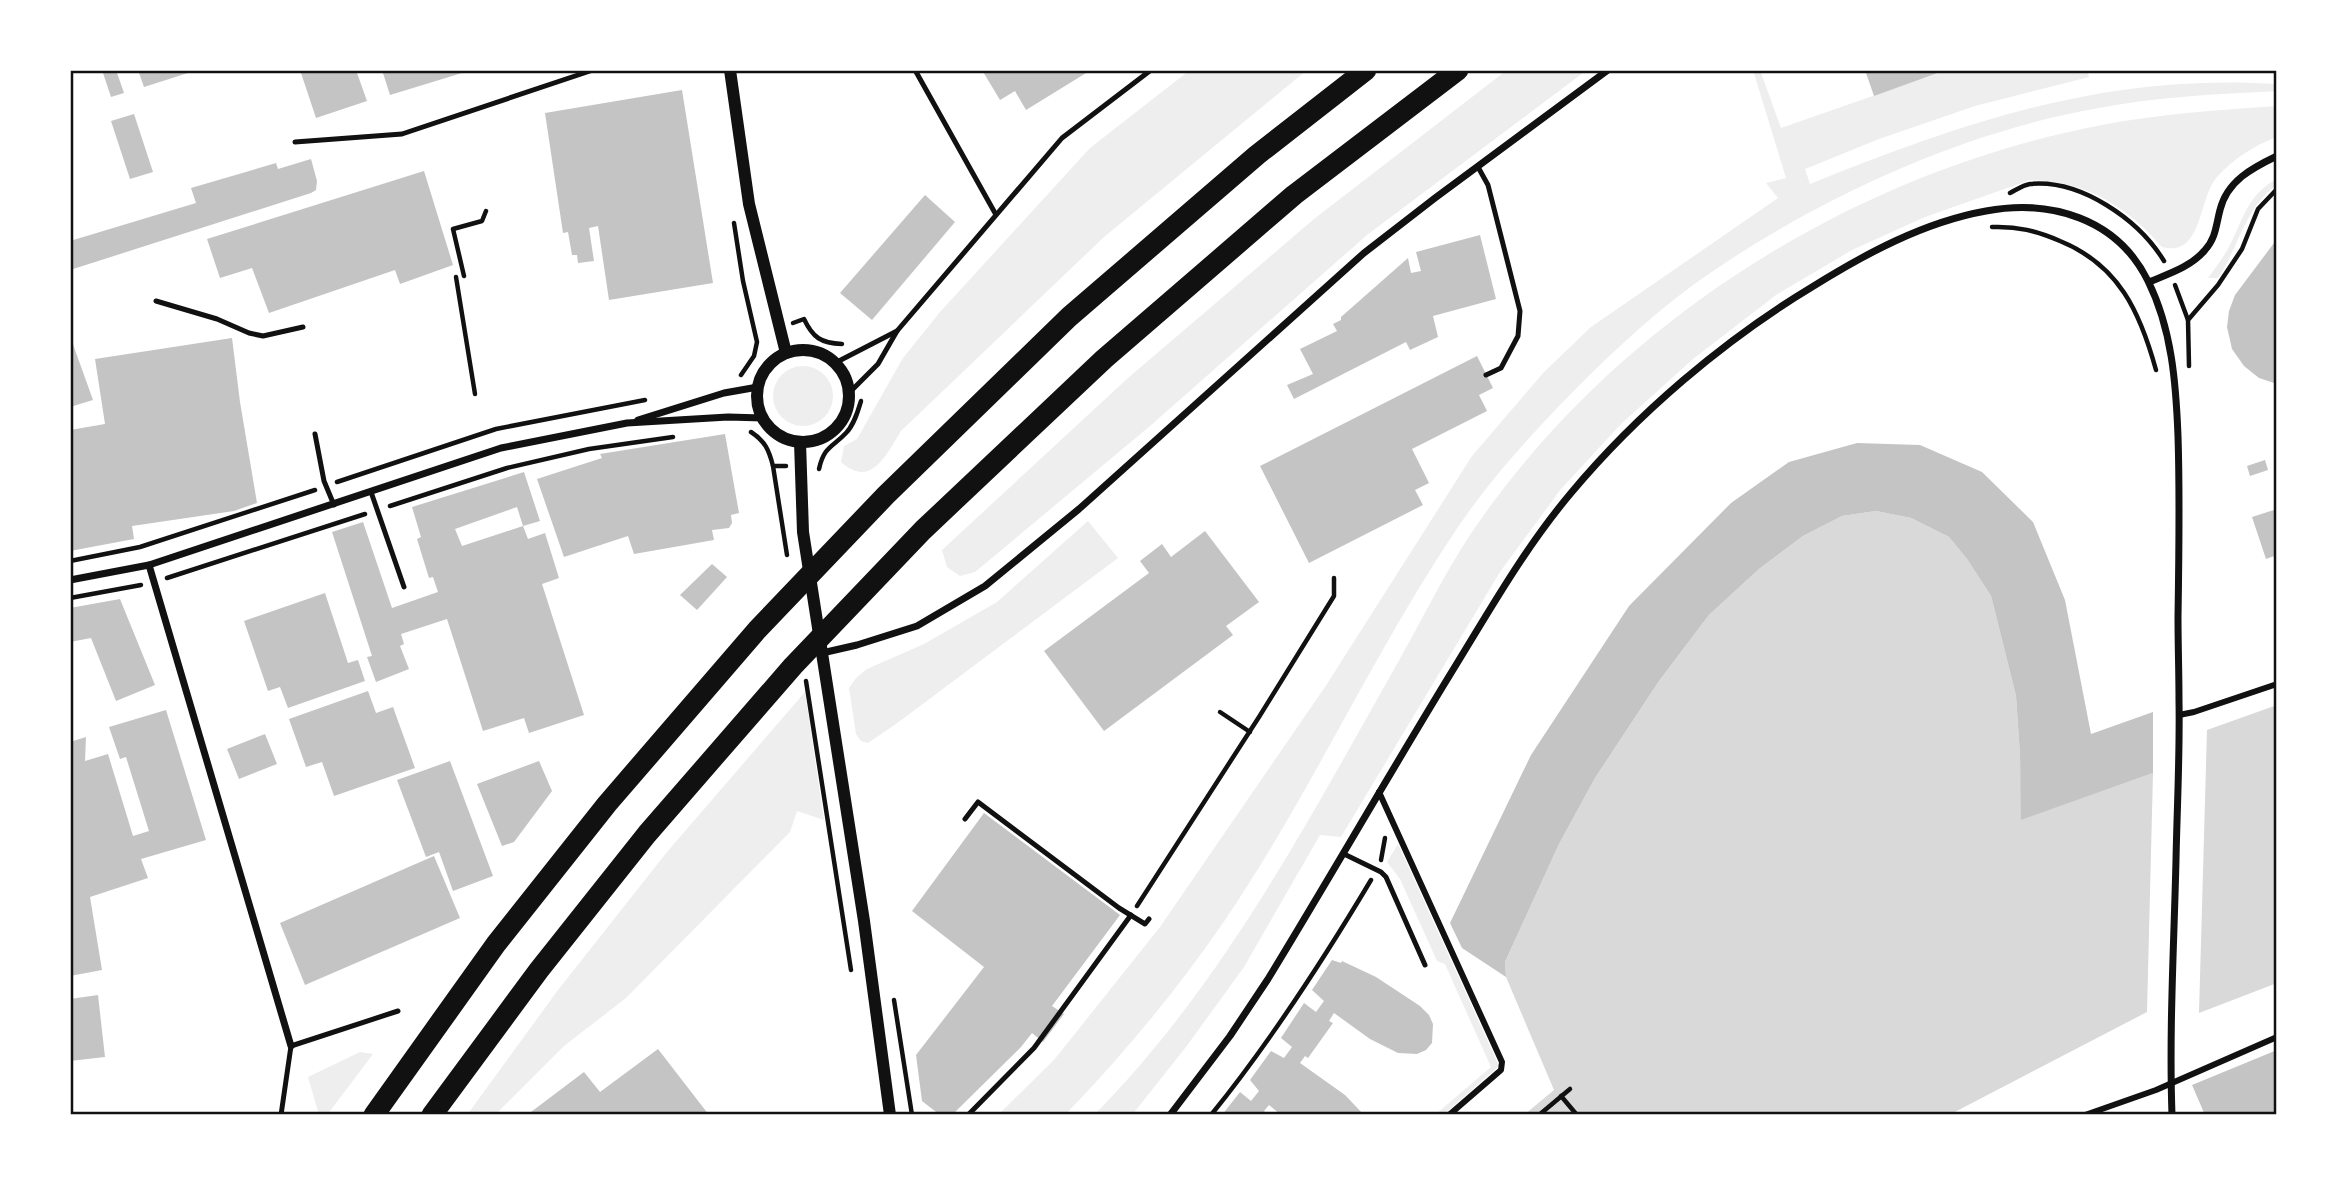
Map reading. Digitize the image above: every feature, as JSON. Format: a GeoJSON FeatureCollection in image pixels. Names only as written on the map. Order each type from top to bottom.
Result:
{"type":"FeatureCollection","features":[{"type":"Feature","properties":{"kind":"highway"},"geometry":{"type":"LineString","coordinates":[[375,1113],[495,944],[607,804],[757,630],[886,495],[1069,317],[1257,155],[1366,70]]}},
{"type":"Feature","properties":{"kind":"highway"},"geometry":{"type":"LineString","coordinates":[[432,1115],[539,970],[647,834],[793,666],[923,530],[1104,359],[1294,195],[1458,70]]}},
{"type":"Feature","properties":{"kind":"street"},"geometry":{"type":"LineString","coordinates":[[730,70],[749,204],[786,353]]}},
{"type":"Feature","properties":{"kind":"street"},"geometry":{"type":"LineString","coordinates":[[822,653],[917,626],[985,586],[1158,439],[1364,253],[1608,70]]}},
{"type":"Feature","properties":{"kind":"street"},"geometry":{"type":"LineString","coordinates":[[2149,282],[2184,267],[2205,251],[2215,235],[2227,191],[2240,177],[2277,156]]}},
{"type":"Feature","properties":{"kind":"street"},"geometry":{"type":"LineString","coordinates":[[1170,1115],[1230,1036],[1344,854],[1519,561],[1572,492],[1625,434],[1700,366],[1780,306],[1859,258],[1963,215],[2007,207],[2048,208],[2088,221],[2104,231],[2132,258],[2149,282],[2160,310],[2169,348],[2178,405],[2180,512],[2172,1115]]}},
{"type":"Feature","properties":{"kind":"street"},"geometry":{"type":"LineString","coordinates":[[812,351],[825,355],[835,363],[849,393],[847,408],[840,422],[822,436],[800,442],[778,435],[763,418],[757,398],[763,373],[773,361],[786,353],[812,351]]}},
{"type":"Feature","properties":{"kind":"street"},"geometry":{"type":"LineString","coordinates":[[70,580],[149,565],[501,448],[627,423],[724,393],[758,387]]}},
{"type":"Feature","properties":{"kind":"street"},"geometry":{"type":"LineString","coordinates":[[627,423],[728,417],[763,418]]}},
{"type":"Feature","properties":{"kind":"street"},"geometry":{"type":"LineString","coordinates":[[800,442],[803,532],[864,921],[890,1115]]}},
{"type":"Feature","properties":{"kind":"street"},"geometry":{"type":"LineString","coordinates":[[149,565],[291,1046]]}},
{"type":"Feature","properties":{"kind":"street"},"geometry":{"type":"LineString","coordinates":[[2179,715],[2277,684]]}},
{"type":"Feature","properties":{"kind":"street"},"geometry":{"type":"LineString","coordinates":[[1379,792],[1502,1062],[1501,1070],[1449,1115]]}},
{"type":"Feature","properties":{"kind":"street"},"geometry":{"type":"LineString","coordinates":[[2084,1115],[2171,1083],[2277,1037]]}},
{"type":"Feature","properties":{"kind":"lane"},"geometry":{"type":"LineString","coordinates":[[295,142],[402,134],[593,70]]}},
{"type":"Feature","properties":{"kind":"lane"},"geometry":{"type":"LineString","coordinates":[[915,70],[995,213]]}},
{"type":"Feature","properties":{"kind":"lane"},"geometry":{"type":"LineString","coordinates":[[849,393],[878,364],[897,331],[995,213],[1062,138],[1151,70]]}},
{"type":"Feature","properties":{"kind":"lane"},"geometry":{"type":"LineString","coordinates":[[1478,167],[1488,185],[1520,312],[1518,336],[1501,368],[1486,375]]}},
{"type":"Feature","properties":{"kind":"lane"},"geometry":{"type":"LineString","coordinates":[[156,301],[216,318],[262,336],[303,327]]}},
{"type":"Feature","properties":{"kind":"lane"},"geometry":{"type":"LineString","coordinates":[[835,363],[897,331]]}},
{"type":"Feature","properties":{"kind":"lane"},"geometry":{"type":"LineString","coordinates":[[315,435],[324,481],[334,505]]}},
{"type":"Feature","properties":{"kind":"lane"},"geometry":{"type":"LineString","coordinates":[[371,492],[404,587]]}},
{"type":"Feature","properties":{"kind":"lane"},"geometry":{"type":"LineString","coordinates":[[965,819],[978,802],[1130,915],[1145,924],[1149,919]]}},
{"type":"Feature","properties":{"kind":"lane"},"geometry":{"type":"LineString","coordinates":[[1344,854],[1377,870],[1389,883],[1425,965]]}},
{"type":"Feature","properties":{"kind":"lane"},"geometry":{"type":"LineString","coordinates":[[968,1115],[1034,1048],[1130,915]]}},
{"type":"Feature","properties":{"kind":"lane"},"geometry":{"type":"LineString","coordinates":[[281,1115],[291,1046],[398,1011]]}},
{"type":"Feature","properties":{"kind":"path"},"geometry":{"type":"LineString","coordinates":[[2189,367],[2188,320],[2230,267],[2242,249],[2258,209],[2277,189]]}},
{"type":"Feature","properties":{"kind":"path"},"geometry":{"type":"LineString","coordinates":[[464,276],[453,229],[482,221],[486,211]]}},
{"type":"Feature","properties":{"kind":"path"},"geometry":{"type":"LineString","coordinates":[[724,393],[722,384],[742,374],[754,356],[757,342],[743,281],[733,215]]}},
{"type":"Feature","properties":{"kind":"path"},"geometry":{"type":"LineString","coordinates":[[1986,227],[2015,226],[2036,230],[2081,249],[2113,275],[2144,329]]}},
{"type":"Feature","properties":{"kind":"path"},"geometry":{"type":"LineString","coordinates":[[456,277],[475,394]]}},
{"type":"Feature","properties":{"kind":"path"},"geometry":{"type":"LineString","coordinates":[[756,335],[803,319],[811,334],[818,338],[840,345],[856,341],[861,351]]}},
{"type":"Feature","properties":{"kind":"path"},"geometry":{"type":"LineString","coordinates":[[819,480],[819,466],[824,454],[832,443],[847,432],[868,385],[877,379],[872,369]]}},
{"type":"Feature","properties":{"kind":"path"},"geometry":{"type":"LineString","coordinates":[[728,417],[730,429],[748,430],[768,448],[789,568]]}},
{"type":"Feature","properties":{"kind":"path"},"geometry":{"type":"LineString","coordinates":[[70,598],[154,582],[507,468],[589,449],[678,436]]}},
{"type":"Feature","properties":{"kind":"path"},"geometry":{"type":"LineString","coordinates":[[773,466],[819,466]]}},
{"type":"Feature","properties":{"kind":"path"},"geometry":{"type":"LineString","coordinates":[[1130,915],[1250,732],[1334,596],[1334,578]]}},
{"type":"Feature","properties":{"kind":"path"},"geometry":{"type":"LineString","coordinates":[[805,674],[853,982]]}},
{"type":"Feature","properties":{"kind":"path"},"geometry":{"type":"LineString","coordinates":[[1220,712],[1250,732]]}},
{"type":"Feature","properties":{"kind":"path"},"geometry":{"type":"LineString","coordinates":[[1211,1115],[1253,1064],[1327,954],[1377,870],[1384,846],[1386,808]]}},
{"type":"Feature","properties":{"kind":"path"},"geometry":{"type":"LineString","coordinates":[[1539,1115],[1570,1089]]}},
{"type":"Feature","properties":{"kind":"path"},"geometry":{"type":"LineString","coordinates":[[1561,1096],[1577,1115]]}},
{"type":"Feature","properties":{"kind":"shaded area"},"geometry":{"type":"Polygon","coordinates":[[[1190,70],[1307,70],[1104,237],[901,431],[877,466],[861,472],[841,462],[844,446],[857,439],[903,358],[940,312],[1090,148],[1190,70]]]}},
{"type":"Feature","properties":{"kind":"shaded area"},"geometry":{"type":"Polygon","coordinates":[[[1507,70],[1587,70],[1367,235],[1150,426],[975,572],[960,576],[947,567],[942,550],[1128,378],[1314,219],[1507,70]]]}},
{"type":"Feature","properties":{"kind":"shaded area"},"geometry":{"type":"Polygon","coordinates":[[[1753,70],[1760,70],[1781,128],[1947,70],[2087,70],[2089,77],[1975,106],[1879,139],[1805,169],[1810,184],[1925,140],[1981,122],[2095,94],[2154,86],[2214,83],[2277,84],[2277,91],[2185,97],[2093,109],[1987,136],[1934,155],[1831,201],[1781,228],[1734,257],[1654,315],[1558,407],[1505,466],[1468,513],[1396,626],[1256,872],[1207,946],[1149,1021],[1065,1115],[998,1115],[1054,1060],[1160,927],[1327,684],[1472,456],[1544,372],[1591,327],[1778,198],[1766,183],[1786,178],[1753,70]]]}},
{"type":"Feature","properties":{"kind":"shaded area"},"geometry":{"type":"Polygon","coordinates":[[[2277,106],[2277,137],[2245,153],[2217,177],[2206,198],[2198,224],[2185,244],[2175,248],[2162,247],[2134,219],[2104,198],[2069,185],[2030,180],[1925,217],[1852,250],[1776,295],[1693,359],[1621,424],[1561,489],[1500,572],[1341,837],[1320,835],[1244,967],[1186,1047],[1132,1115],[1094,1115],[1140,1065],[1183,1012],[1260,900],[1330,783],[1470,535],[1527,459],[1593,389],[1665,326],[1744,270],[1827,221],[1915,181],[2005,149],[2097,126],[2164,115],[2277,106]]]}},
{"type":"Feature","properties":{"kind":"shaded area"},"geometry":{"type":"Polygon","coordinates":[[[2277,179],[2277,184],[2249,216],[2218,278],[2208,278],[2228,249],[2253,200],[2277,179]]]}},
{"type":"Feature","properties":{"kind":"shaded area"},"geometry":{"type":"Polygon","coordinates":[[[803,366],[824,375],[833,396],[824,417],[803,426],[782,417],[773,396],[782,375],[803,366]]]}},
{"type":"Feature","properties":{"kind":"shaded area"},"geometry":{"type":"Polygon","coordinates":[[[1876,511],[1911,518],[1949,537],[1991,596],[2016,696],[2022,819],[2153,773],[2147,1012],[1949,1115],[1524,1115],[1554,1090],[1506,977],[1505,962],[1559,844],[1595,778],[1659,681],[1709,615],[1759,569],[1803,536],[1842,516],[1876,511]]]}},
{"type":"Feature","properties":{"kind":"shaded area"},"geometry":{"type":"Polygon","coordinates":[[[1088,521],[1118,558],[896,724],[868,743],[861,741],[856,734],[849,688],[856,678],[867,669],[924,644],[997,602],[1088,521]]]}},
{"type":"Feature","properties":{"kind":"shaded area"},"geometry":{"type":"Polygon","coordinates":[[[805,692],[824,820],[797,811],[790,832],[626,998],[564,1046],[495,1115],[467,1115],[558,990],[667,852],[805,692]]]}},
{"type":"Feature","properties":{"kind":"shaded area"},"geometry":{"type":"Polygon","coordinates":[[[2277,705],[2277,983],[2199,1013],[2207,730],[2277,705]]]}},
{"type":"Feature","properties":{"kind":"shaded area"},"geometry":{"type":"Polygon","coordinates":[[[1398,844],[1499,1066],[1443,1115],[1435,1115],[1491,1067],[1445,964],[1437,961],[1400,879],[1387,862],[1398,844]]]}},
{"type":"Feature","properties":{"kind":"shaded area"},"geometry":{"type":"Polygon","coordinates":[[[360,1052],[373,1054],[327,1115],[319,1115],[308,1077],[360,1052]]]}},
{"type":"Feature","properties":{"kind":"building"},"geometry":{"type":"Polygon","coordinates":[[[102,70],[116,70],[124,93],[111,97],[102,70]]]}},
{"type":"Feature","properties":{"kind":"building"},"geometry":{"type":"Polygon","coordinates":[[[138,70],[187,70],[188,73],[144,87],[138,70]]]}},
{"type":"Feature","properties":{"kind":"building"},"geometry":{"type":"Polygon","coordinates":[[[300,70],[356,70],[367,101],[316,118],[300,70]]]}},
{"type":"Feature","properties":{"kind":"building"},"geometry":{"type":"Polygon","coordinates":[[[382,70],[461,70],[462,73],[390,95],[382,70]]]}},
{"type":"Feature","properties":{"kind":"building"},"geometry":{"type":"Polygon","coordinates":[[[982,70],[1091,70],[1026,110],[1015,91],[1000,100],[982,70]]]}},
{"type":"Feature","properties":{"kind":"building"},"geometry":{"type":"Polygon","coordinates":[[[1865,70],[1946,70],[1874,96],[1865,70]]]}},
{"type":"Feature","properties":{"kind":"building"},"geometry":{"type":"Polygon","coordinates":[[[682,90],[713,283],[609,300],[598,226],[589,228],[594,261],[578,263],[577,255],[572,255],[568,232],[563,233],[545,113],[682,90]]]}},
{"type":"Feature","properties":{"kind":"building"},"geometry":{"type":"Polygon","coordinates":[[[134,114],[153,172],[130,179],[111,121],[134,114]]]}},
{"type":"Feature","properties":{"kind":"building"},"geometry":{"type":"Polygon","coordinates":[[[311,159],[317,181],[316,190],[311,193],[70,270],[70,241],[196,203],[191,188],[276,163],[278,169],[311,159]]]}},
{"type":"Feature","properties":{"kind":"building"},"geometry":{"type":"Polygon","coordinates":[[[424,171],[453,265],[400,284],[395,270],[269,313],[252,268],[220,278],[207,239],[424,171]]]}},
{"type":"Feature","properties":{"kind":"building"},"geometry":{"type":"Polygon","coordinates":[[[925,195],[955,222],[872,320],[840,293],[925,195]]]}},
{"type":"Feature","properties":{"kind":"building"},"geometry":{"type":"Polygon","coordinates":[[[1480,235],[1496,299],[1433,316],[1438,337],[1410,350],[1406,342],[1294,399],[1287,385],[1313,374],[1300,349],[1337,331],[1333,324],[1341,320],[1341,317],[1408,258],[1411,273],[1421,271],[1416,252],[1480,235]]]}},
{"type":"Feature","properties":{"kind":"building"},"geometry":{"type":"Polygon","coordinates":[[[2277,239],[2277,384],[2259,378],[2244,366],[2232,349],[2227,327],[2235,295],[2277,239]]]}},
{"type":"Feature","properties":{"kind":"building"},"geometry":{"type":"Polygon","coordinates":[[[70,336],[93,400],[70,407],[70,336]]]}},
{"type":"Feature","properties":{"kind":"building"},"geometry":{"type":"Polygon","coordinates":[[[232,338],[257,503],[234,511],[132,526],[134,539],[70,551],[70,430],[105,424],[95,359],[232,338]]]}},
{"type":"Feature","properties":{"kind":"building"},"geometry":{"type":"Polygon","coordinates":[[[1477,356],[1493,388],[1479,395],[1487,411],[1412,449],[1429,483],[1415,490],[1423,505],[1309,563],[1260,466],[1477,356]]]}},
{"type":"Feature","properties":{"kind":"building"},"geometry":{"type":"Polygon","coordinates":[[[725,434],[739,513],[731,515],[732,523],[729,528],[712,530],[714,540],[634,554],[628,536],[564,557],[537,479],[602,458],[600,454],[725,434]]]}},
{"type":"Feature","properties":{"kind":"building"},"geometry":{"type":"Polygon","coordinates":[[[1857,443],[1920,445],[1982,472],[2033,522],[2065,600],[2091,734],[2153,712],[2153,773],[2021,820],[2016,696],[1991,596],[1949,537],[1911,518],[1876,511],[1842,516],[1803,536],[1759,569],[1709,615],[1659,681],[1595,778],[1559,844],[1505,962],[1506,977],[1462,948],[1450,923],[1531,755],[1629,606],[1731,503],[1789,462],[1857,443]]]}},
{"type":"Feature","properties":{"kind":"building"},"geometry":{"type":"Polygon","coordinates":[[[2265,460],[2268,470],[2250,476],[2247,466],[2265,460]]]}},
{"type":"Feature","properties":{"kind":"building"},"geometry":{"type":"Polygon","coordinates":[[[524,472],[540,521],[523,526],[528,539],[545,533],[559,578],[542,584],[584,715],[529,733],[524,718],[483,731],[447,619],[401,634],[404,644],[400,646],[409,669],[376,682],[367,657],[372,656],[332,532],[363,522],[392,608],[438,592],[433,577],[429,578],[417,539],[421,537],[412,507],[524,472]],[[517,507],[455,529],[462,546],[523,526],[517,507]]]}},
{"type":"Feature","properties":{"kind":"building"},"geometry":{"type":"Polygon","coordinates":[[[2277,509],[2277,555],[2266,559],[2252,517],[2277,509]]]}},
{"type":"Feature","properties":{"kind":"building"},"geometry":{"type":"Polygon","coordinates":[[[1205,531],[1259,602],[1226,626],[1233,635],[1104,731],[1044,651],[1149,573],[1140,561],[1162,544],[1171,557],[1205,531]]]}},
{"type":"Feature","properties":{"kind":"building"},"geometry":{"type":"Polygon","coordinates":[[[712,564],[727,577],[697,610],[680,595],[712,564]]]}},
{"type":"Feature","properties":{"kind":"building"},"geometry":{"type":"Polygon","coordinates":[[[325,593],[348,663],[358,660],[365,681],[288,708],[280,687],[268,691],[244,621],[325,593]]]}},
{"type":"Feature","properties":{"kind":"building"},"geometry":{"type":"Polygon","coordinates":[[[120,599],[155,685],[116,701],[91,638],[70,642],[70,608],[120,599]]]}},
{"type":"Feature","properties":{"kind":"building"},"geometry":{"type":"Polygon","coordinates":[[[368,691],[376,713],[393,707],[415,768],[334,796],[322,762],[306,767],[289,719],[368,691]]]}},
{"type":"Feature","properties":{"kind":"building"},"geometry":{"type":"Polygon","coordinates":[[[166,710],[206,840],[141,859],[148,878],[90,897],[102,970],[70,976],[70,742],[86,737],[85,761],[108,754],[133,836],[149,831],[126,757],[120,759],[109,727],[166,710]]]}},
{"type":"Feature","properties":{"kind":"building"},"geometry":{"type":"Polygon","coordinates":[[[265,734],[277,764],[239,779],[227,749],[265,734]]]}},
{"type":"Feature","properties":{"kind":"building"},"geometry":{"type":"Polygon","coordinates":[[[450,761],[493,876],[453,891],[439,852],[426,857],[397,780],[450,761]]]}},
{"type":"Feature","properties":{"kind":"building"},"geometry":{"type":"Polygon","coordinates":[[[539,761],[552,791],[514,842],[502,846],[477,784],[539,761]]]}},
{"type":"Feature","properties":{"kind":"building"},"geometry":{"type":"Polygon","coordinates":[[[984,813],[1120,915],[1052,1006],[1064,1014],[1043,1042],[1032,1033],[952,1115],[940,1115],[922,1101],[916,1055],[984,967],[912,911],[984,813]]]}},
{"type":"Feature","properties":{"kind":"building"},"geometry":{"type":"Polygon","coordinates":[[[434,856],[460,918],[305,985],[280,923],[434,856]]]}},
{"type":"Feature","properties":{"kind":"building"},"geometry":{"type":"Polygon","coordinates":[[[1332,960],[1342,961],[1376,977],[1420,1006],[1433,1024],[1432,1043],[1417,1054],[1398,1053],[1370,1039],[1334,1013],[1329,1021],[1333,1023],[1308,1058],[1305,1056],[1300,1063],[1345,1095],[1364,1115],[1281,1115],[1269,1105],[1264,1111],[1268,1115],[1222,1115],[1240,1092],[1251,1101],[1259,1091],[1250,1080],[1271,1051],[1284,1058],[1292,1047],[1281,1038],[1304,1003],[1316,1012],[1324,1001],[1312,990],[1332,960]]]}},
{"type":"Feature","properties":{"kind":"building"},"geometry":{"type":"Polygon","coordinates":[[[98,995],[105,1057],[70,1061],[70,999],[98,995]]]}},
{"type":"Feature","properties":{"kind":"building"},"geometry":{"type":"Polygon","coordinates":[[[658,1049],[709,1115],[527,1115],[584,1072],[600,1092],[658,1049]]]}},
{"type":"Feature","properties":{"kind":"building"},"geometry":{"type":"Polygon","coordinates":[[[2277,1050],[2277,1115],[2205,1115],[2192,1085],[2277,1050]]]}}]}
